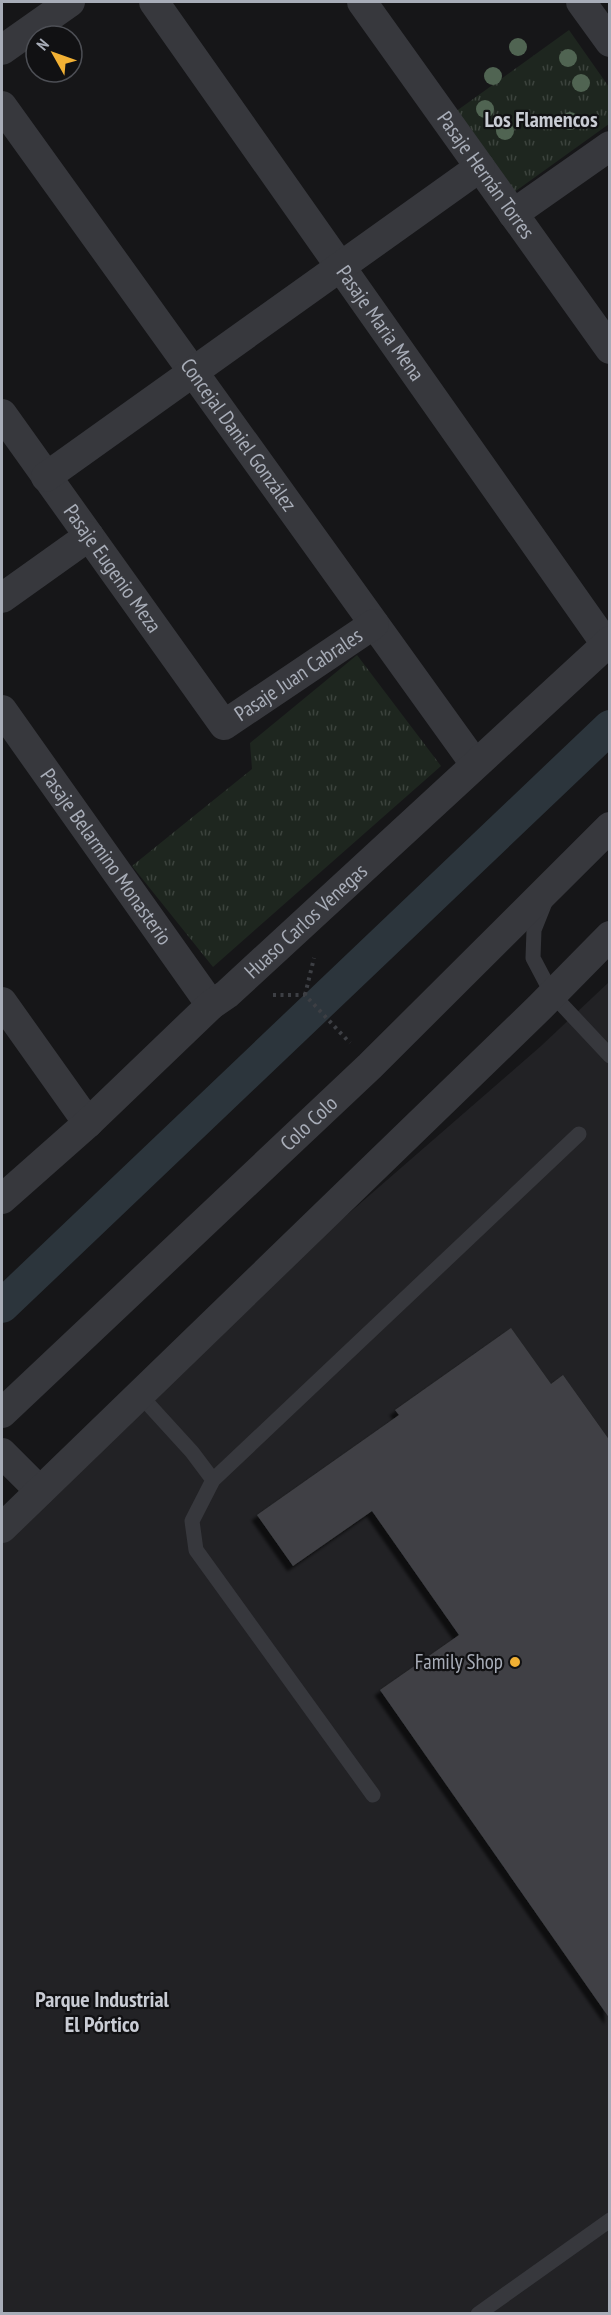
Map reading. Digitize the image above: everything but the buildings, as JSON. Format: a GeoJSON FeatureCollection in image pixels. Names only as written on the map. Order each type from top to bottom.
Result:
{"type":"FeatureCollection","features":[{"type":"Feature","properties":{"kind":"street"},"geometry":{"type":"LineString","coordinates":[[2,50],[69,2]]}},
{"type":"Feature","properties":{"kind":"street","name":"Pasaje Maria Mena"},"geometry":{"type":"LineString","coordinates":[[154,2],[608,642]]}},
{"type":"Feature","properties":{"kind":"street","name":"Pasaje Hernán Torres"},"geometry":{"type":"LineString","coordinates":[[362,2],[609,349]]}},
{"type":"Feature","properties":{"kind":"street"},"geometry":{"type":"LineString","coordinates":[[581,2],[609,42]]}},
{"type":"Feature","properties":{"kind":"street","name":"Concejal Daniel González"},"geometry":{"type":"LineString","coordinates":[[2,106],[475,764]]}},
{"type":"Feature","properties":{"kind":"street"},"geometry":{"type":"LineString","coordinates":[[513,214],[609,146]]}},
{"type":"Feature","properties":{"kind":"street"},"geometry":{"type":"LineString","coordinates":[[46,477],[480,167]]}},
{"type":"Feature","properties":{"kind":"street","name":"Pasaje Eugenio Meza"},"geometry":{"type":"LineString","coordinates":[[2,414],[224,725]]}},
{"type":"Feature","properties":{"kind":"street"},"geometry":{"type":"LineString","coordinates":[[2,598],[89,536]]}},
{"type":"Feature","properties":{"kind":"street","name":"Pasaje Juan Cabrales"},"geometry":{"type":"LineString","coordinates":[[224,725],[374,624]]}},
{"type":"Feature","properties":{"kind":"street","name":"Huaso Carlos Venegas"},"geometry":{"type":"LineString","coordinates":[[2,1199],[88,1123],[211,1005],[236,986],[608,642]]}},
{"type":"Feature","properties":{"kind":"street","name":"Pasaje Belarmino Monasterio"},"geometry":{"type":"LineString","coordinates":[[2,710],[211,1005]]}},
{"type":"Feature","properties":{"kind":"street","name":"Colo Colo"},"geometry":{"type":"LineString","coordinates":[[2,1413],[370,1066],[609,827]]}},
{"type":"Feature","properties":{"kind":"street"},"geometry":{"type":"LineString","coordinates":[[2,1528],[609,936]]}},
{"type":"Feature","properties":{"kind":"street"},"geometry":{"type":"LineString","coordinates":[[2,1002],[88,1123]]}},
{"type":"Feature","properties":{"kind":"street"},"geometry":{"type":"LineString","coordinates":[[2,1453],[40,1491]]}},
{"type":"Feature","properties":{"kind":"lane"},"geometry":{"type":"LineString","coordinates":[[552,885],[534,930],[533,958],[552,994],[609,1056]]}},
{"type":"Feature","properties":{"kind":"lane"},"geometry":{"type":"LineString","coordinates":[[373,1795],[196,1550],[192,1521],[213,1480],[579,1134]]}},
{"type":"Feature","properties":{"kind":"lane"},"geometry":{"type":"LineString","coordinates":[[140,1395],[192,1452],[213,1480]]}},
{"type":"Feature","properties":{"kind":"lane"},"geometry":{"type":"LineString","coordinates":[[478,2313],[609,2220]]}},
{"type":"Feature","properties":{"kind":"path"},"geometry":{"type":"LineString","coordinates":[[307,996],[341,1033]]}},
{"type":"Feature","properties":{"kind":"shaded area"},"geometry":{"type":"Polygon","coordinates":[[[609,982],[609,2313],[2,2313],[2,1524],[140,1395],[541,1046],[609,982]]]}},
{"type":"Feature","properties":{"kind":"green space"},"geometry":{"type":"Polygon","coordinates":[[[569,30],[609,87],[609,124],[513,193],[455,112],[569,30]]]}},
{"type":"Feature","properties":{"kind":"green space"},"geometry":{"type":"Polygon","coordinates":[[[357,655],[441,766],[213,967],[132,866],[252,769],[250,743],[357,655]]]}},
{"type":"Feature","properties":{"kind":"waterway"},"geometry":{"type":"LineString","coordinates":[[2,1306],[610,727]]}},
{"type":"Feature","properties":{"kind":"place","name":"Family Shop"},"geometry":{"type":"Point","coordinates":[515,1662]}},
{"type":"Feature","properties":{"kind":"district","name":"Los Flamencos"},"geometry":{"type":"Point","coordinates":[541,119]}},
{"type":"Feature","properties":{"kind":"district","name":"Parque Industrial El Pórtico"},"geometry":{"type":"Point","coordinates":[102,2012]}}]}
